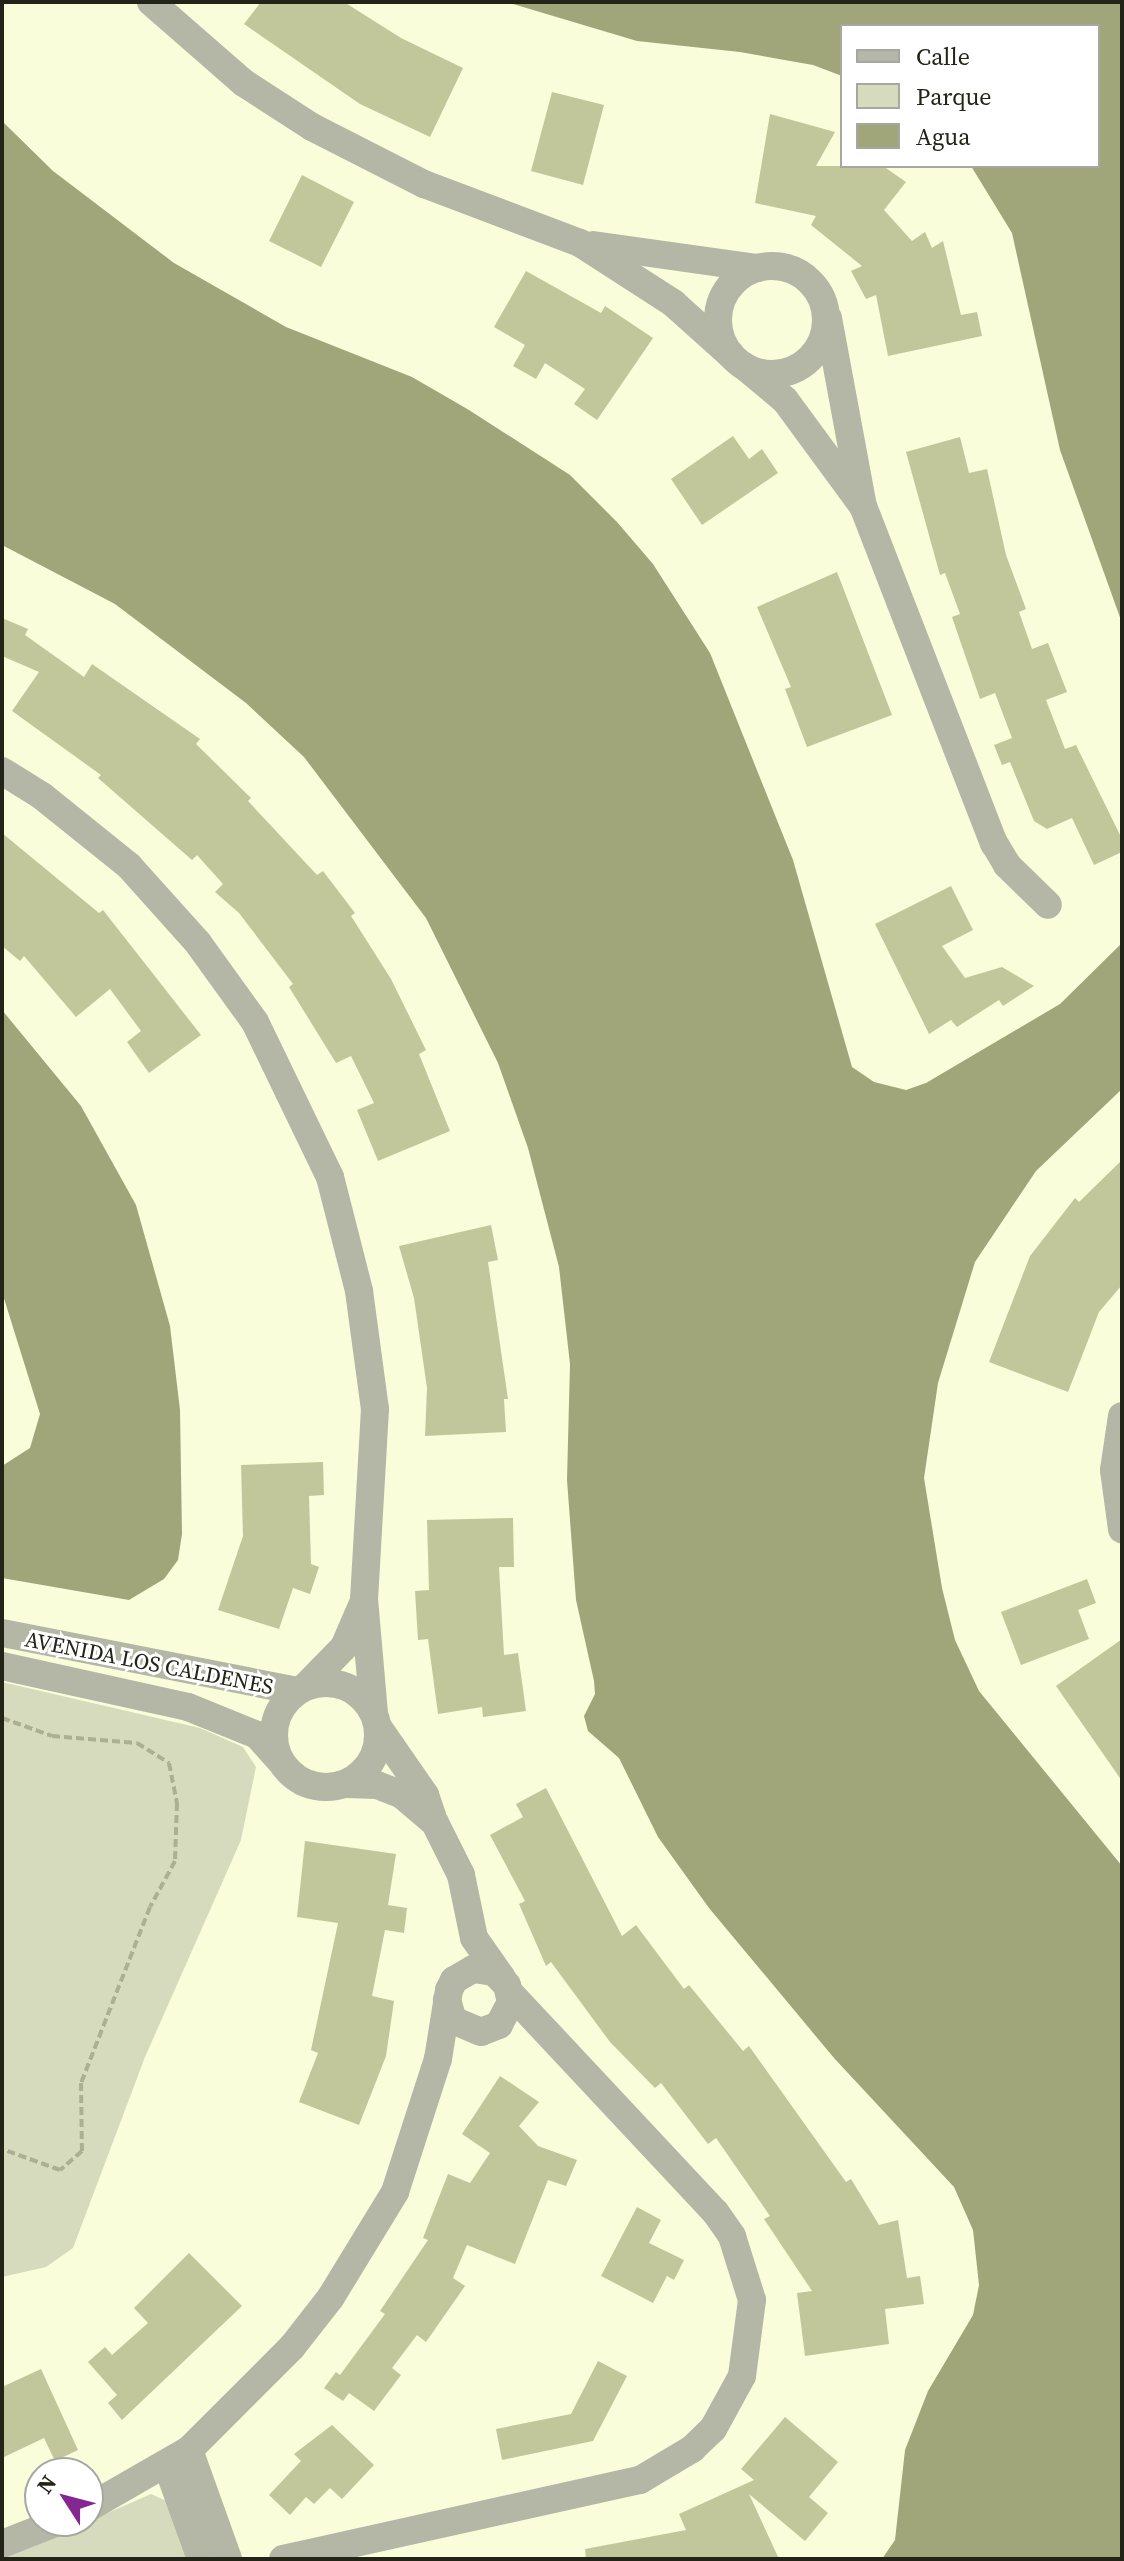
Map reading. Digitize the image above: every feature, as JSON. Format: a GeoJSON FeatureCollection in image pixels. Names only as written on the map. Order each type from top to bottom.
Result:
{"type":"FeatureCollection","features":[{"type":"Feature","properties":{"kind":"street"},"geometry":{"type":"LineString","coordinates":[[151,2],[244,83],[312,127],[424,184],[580,243],[673,303],[785,400],[863,506]]}},
{"type":"Feature","properties":{"kind":"street"},"geometry":{"type":"LineString","coordinates":[[580,243],[757,268],[775,266],[800,274],[819,293],[838,348],[863,506],[994,843],[1007,865],[1048,905]]}},
{"type":"Feature","properties":{"kind":"street"},"geometry":{"type":"LineString","coordinates":[[757,268],[741,276],[721,304],[722,339],[738,360],[761,373],[796,369],[821,344],[825,309]]}},
{"type":"Feature","properties":{"kind":"street"},"geometry":{"type":"LineString","coordinates":[[2,771],[42,796],[129,866],[198,943],[255,1022],[330,1177],[359,1291],[375,1409],[364,1599],[376,1720],[372,1761],[346,1784]]}},
{"type":"Feature","properties":{"kind":"street"},"geometry":{"type":"LineString","coordinates":[[1122,1416],[1114,1470],[1122,1529]]}},
{"type":"Feature","properties":{"kind":"street"},"geometry":{"type":"LineString","coordinates":[[364,1599],[344,1647],[286,1701],[274,1728],[278,1758],[300,1781],[331,1788],[346,1784],[377,1785],[401,1794],[435,1823]]}},
{"type":"Feature","properties":{"kind":"street","name":"AVENIDA LOS CALDENES"},"geometry":{"type":"LineString","coordinates":[[2,1633],[301,1689]]}},
{"type":"Feature","properties":{"kind":"street","name":"AVENIDA LOS CALDENES"},"geometry":{"type":"LineString","coordinates":[[2,1666],[188,1707],[257,1735],[278,1758]]}},
{"type":"Feature","properties":{"kind":"street"},"geometry":{"type":"LineString","coordinates":[[283,2559],[640,2480],[692,2449],[730,2402],[749,2351],[753,2323],[744,2265],[732,2236],[715,2212],[542,2033],[485,1958],[467,1918],[461,1875],[425,1795],[365,1700],[337,1684],[301,1689]]}},
{"type":"Feature","properties":{"kind":"street"},"geometry":{"type":"LineString","coordinates":[[104,2499],[178,2457],[292,2347],[365,2247],[410,2153],[438,2059],[448,1995],[467,1918]]}},
{"type":"Feature","properties":{"kind":"street"},"geometry":{"type":"LineString","coordinates":[[448,1995],[473,1969],[506,1986]]}},
{"type":"Feature","properties":{"kind":"street"},"geometry":{"type":"LineString","coordinates":[[438,2059],[495,2027],[509,2011],[506,1986]]}},
{"type":"Feature","properties":{"kind":"street"},"geometry":{"type":"LineString","coordinates":[[448,1995],[461,2027],[495,2027],[542,2033]]}},
{"type":"Feature","properties":{"kind":"street"},"geometry":{"type":"LineString","coordinates":[[178,2457],[201,2559]]}},
{"type":"Feature","properties":{"kind":"street"},"geometry":{"type":"LineString","coordinates":[[178,2457],[228,2559]]}},
{"type":"Feature","properties":{"kind":"street"},"geometry":{"type":"LineString","coordinates":[[2,2544],[24,2535]]}},
{"type":"Feature","properties":{"kind":"path"},"geometry":{"type":"LineString","coordinates":[[2,1718],[52,1736],[137,1743],[169,1763],[177,1803],[175,1861],[150,1907],[81,2083],[82,2151],[60,2170],[2,2149]]}},
{"type":"Feature","properties":{"kind":"green space"},"geometry":{"type":"Polygon","coordinates":[[[2,1682],[200,1728],[243,1747],[256,1767],[241,1840],[145,2057],[73,2248],[46,2267],[2,2277],[2,1682]]]}},
{"type":"Feature","properties":{"kind":"green space"},"geometry":{"type":"Polygon","coordinates":[[[151,2494],[171,2503],[187,2547],[185,2559],[2,2559],[52,2537],[104,2537],[104,2515],[151,2494]]]}},
{"type":"Feature","properties":{"kind":"water"},"geometry":{"type":"Polygon","coordinates":[[[506,2],[1122,2],[1122,623],[1060,450],[1012,233],[972,168],[1100,168],[1100,24],[840,24],[840,75],[813,65],[740,52],[637,41],[506,2]]]}},
{"type":"Feature","properties":{"kind":"water"},"geometry":{"type":"Polygon","coordinates":[[[2,121],[53,171],[174,263],[286,327],[412,377],[469,410],[570,475],[617,522],[653,564],[710,653],[793,860],[852,1067],[874,1082],[906,1090],[926,1083],[1060,1004],[1122,943],[1122,1089],[1036,1171],[975,1262],[938,1383],[924,1478],[942,1588],[955,1640],[979,1691],[1122,1866],[1122,2559],[882,2559],[895,2540],[905,2450],[928,2391],[973,2315],[979,2285],[973,2230],[954,2187],[834,2058],[709,1908],[658,1837],[619,1758],[588,1731],[584,1716],[595,1694],[576,1600],[567,1480],[570,1364],[559,1267],[528,1148],[498,1063],[426,918],[304,757],[246,703],[115,604],[2,545],[2,121]]]}},
{"type":"Feature","properties":{"kind":"water"},"geometry":{"type":"Polygon","coordinates":[[[2,1010],[81,1106],[136,1205],[170,1326],[180,1410],[182,1534],[178,1560],[164,1579],[129,1600],[2,1578],[2,1466],[30,1448],[40,1414],[2,1292],[2,1010]]]}},
{"type":"Feature","properties":{"kind":"building"},"geometry":{"type":"Polygon","coordinates":[[[261,2],[344,2],[401,38],[463,68],[430,137],[360,104],[244,24],[261,2]]]}},
{"type":"Feature","properties":{"kind":"building"},"geometry":{"type":"Polygon","coordinates":[[[552,92],[604,105],[583,185],[531,171],[552,92]]]}},
{"type":"Feature","properties":{"kind":"building"},"geometry":{"type":"Polygon","coordinates":[[[770,114],[835,132],[816,166],[886,168],[906,182],[884,210],[912,241],[925,232],[932,248],[943,241],[961,315],[977,312],[982,336],[888,356],[876,295],[866,299],[851,271],[862,266],[811,225],[816,216],[755,203],[770,114]]]}},
{"type":"Feature","properties":{"kind":"building"},"geometry":{"type":"Polygon","coordinates":[[[302,175],[354,202],[321,267],[269,241],[302,175]]]}},
{"type":"Feature","properties":{"kind":"building"},"geometry":{"type":"Polygon","coordinates":[[[526,271],[601,313],[605,306],[653,338],[597,420],[574,404],[585,389],[545,363],[536,379],[513,366],[525,345],[494,327],[526,271]]]}},
{"type":"Feature","properties":{"kind":"building"},"geometry":{"type":"Polygon","coordinates":[[[733,436],[749,459],[762,449],[778,473],[702,525],[671,479],[733,436]]]}},
{"type":"Feature","properties":{"kind":"building"},"geometry":{"type":"Polygon","coordinates":[[[960,437],[969,473],[987,469],[1006,555],[1026,609],[1019,612],[1032,649],[1048,643],[1067,692],[1046,700],[1065,749],[1076,745],[1122,839],[1122,852],[1094,865],[1072,818],[1047,829],[1034,821],[1010,762],[1002,765],[994,745],[1012,738],[995,693],[980,699],[952,617],[960,614],[945,573],[940,575],[906,452],[960,437]]]}},
{"type":"Feature","properties":{"kind":"building"},"geometry":{"type":"Polygon","coordinates":[[[837,572],[892,715],[807,747],[785,689],[791,687],[757,607],[837,572]]]}},
{"type":"Feature","properties":{"kind":"building"},"geometry":{"type":"Polygon","coordinates":[[[2,618],[28,629],[25,635],[84,677],[92,664],[200,739],[196,744],[251,798],[248,801],[317,875],[323,871],[355,913],[351,916],[391,979],[426,1050],[419,1054],[450,1131],[378,1161],[357,1110],[374,1103],[351,1056],[336,1063],[289,987],[293,984],[239,913],[215,892],[223,884],[197,855],[192,860],[98,778],[101,775],[12,711],[39,672],[2,656],[2,618]]]}},
{"type":"Feature","properties":{"kind":"building"},"geometry":{"type":"Polygon","coordinates":[[[2,833],[99,913],[103,910],[201,1035],[149,1073],[127,1042],[141,1031],[110,989],[76,1017],[24,956],[20,961],[2,946],[2,833]]]}},
{"type":"Feature","properties":{"kind":"building"},"geometry":{"type":"Polygon","coordinates":[[[951,886],[973,930],[942,946],[965,978],[1002,967],[1034,986],[1003,1006],[999,1000],[957,1027],[951,1020],[929,1034],[875,924],[951,886]]]}},
{"type":"Feature","properties":{"kind":"building"},"geometry":{"type":"Polygon","coordinates":[[[1122,1160],[1122,1285],[1099,1312],[1068,1392],[989,1362],[1030,1256],[1075,1198],[1079,1202],[1122,1160]]]}},
{"type":"Feature","properties":{"kind":"building"},"geometry":{"type":"Polygon","coordinates":[[[491,1225],[498,1260],[488,1262],[508,1399],[504,1399],[506,1432],[425,1436],[427,1388],[414,1298],[399,1246],[491,1225]]]}},
{"type":"Feature","properties":{"kind":"building"},"geometry":{"type":"Polygon","coordinates":[[[323,1462],[324,1495],[309,1496],[311,1564],[319,1567],[310,1594],[293,1588],[279,1629],[218,1610],[243,1536],[241,1465],[323,1462]]]}},
{"type":"Feature","properties":{"kind":"building"},"geometry":{"type":"Polygon","coordinates":[[[513,1518],[514,1567],[499,1567],[504,1655],[518,1653],[526,1711],[483,1717],[482,1707],[438,1714],[428,1639],[418,1640],[415,1591],[429,1590],[427,1520],[513,1518]]]}},
{"type":"Feature","properties":{"kind":"building"},"geometry":{"type":"Polygon","coordinates":[[[1087,1579],[1096,1603],[1078,1610],[1089,1639],[1021,1665],[1001,1612],[1087,1579]]]}},
{"type":"Feature","properties":{"kind":"building"},"geometry":{"type":"Polygon","coordinates":[[[1122,1639],[1122,1781],[1056,1686],[1122,1639]]]}},
{"type":"Feature","properties":{"kind":"building"},"geometry":{"type":"Polygon","coordinates":[[[546,1788],[622,1936],[636,1925],[684,1989],[689,1985],[743,2051],[749,2046],[846,2182],[851,2179],[879,2225],[898,2220],[907,2278],[920,2276],[924,2304],[885,2309],[889,2344],[805,2356],[797,2293],[812,2291],[764,2219],[770,2216],[716,2138],[708,2144],[661,2083],[655,2088],[610,2042],[551,1962],[546,1966],[519,1904],[525,1901],[490,1835],[523,1817],[516,1804],[546,1788]]]}},
{"type":"Feature","properties":{"kind":"building"},"geometry":{"type":"Polygon","coordinates":[[[305,1841],[396,1854],[388,1905],[407,1908],[404,1933],[385,1930],[372,1996],[394,2001],[386,2056],[359,2125],[299,2102],[318,2053],[311,2050],[338,1923],[297,1917],[305,1841]]]}},
{"type":"Feature","properties":{"kind":"building"},"geometry":{"type":"Polygon","coordinates":[[[500,2076],[539,2102],[519,2126],[538,2146],[577,2160],[566,2186],[548,2180],[515,2264],[467,2245],[453,2278],[465,2286],[426,2342],[417,2335],[392,2368],[401,2375],[374,2411],[349,2393],[343,2401],[324,2388],[336,2372],[340,2375],[385,2314],[380,2311],[428,2240],[423,2238],[448,2174],[470,2183],[490,2153],[462,2134],[500,2076]]]}},
{"type":"Feature","properties":{"kind":"building"},"geometry":{"type":"Polygon","coordinates":[[[637,2207],[661,2220],[649,2243],[684,2260],[674,2280],[667,2276],[653,2303],[601,2276],[637,2207]]]}},
{"type":"Feature","properties":{"kind":"building"},"geometry":{"type":"Polygon","coordinates":[[[189,2253],[242,2306],[122,2420],[108,2403],[117,2395],[88,2362],[105,2347],[112,2355],[148,2323],[134,2308],[189,2253]]]}},
{"type":"Feature","properties":{"kind":"building"},"geometry":{"type":"Polygon","coordinates":[[[598,2361],[627,2376],[593,2441],[502,2460],[496,2429],[571,2414],[598,2361]]]}},
{"type":"Feature","properties":{"kind":"building"},"geometry":{"type":"Polygon","coordinates":[[[41,2369],[78,2450],[63,2457],[53,2457],[44,2438],[2,2458],[2,2387],[41,2369]]]}},
{"type":"Feature","properties":{"kind":"building"},"geometry":{"type":"Polygon","coordinates":[[[785,2417],[838,2462],[809,2497],[828,2513],[805,2541],[749,2494],[779,2559],[586,2559],[585,2549],[686,2530],[679,2514],[754,2480],[741,2469],[785,2417]]]}},
{"type":"Feature","properties":{"kind":"building"},"geometry":{"type":"Polygon","coordinates":[[[332,2425],[374,2465],[342,2499],[330,2488],[314,2504],[306,2497],[290,2515],[269,2495],[301,2461],[294,2454],[332,2425]]]}}]}
